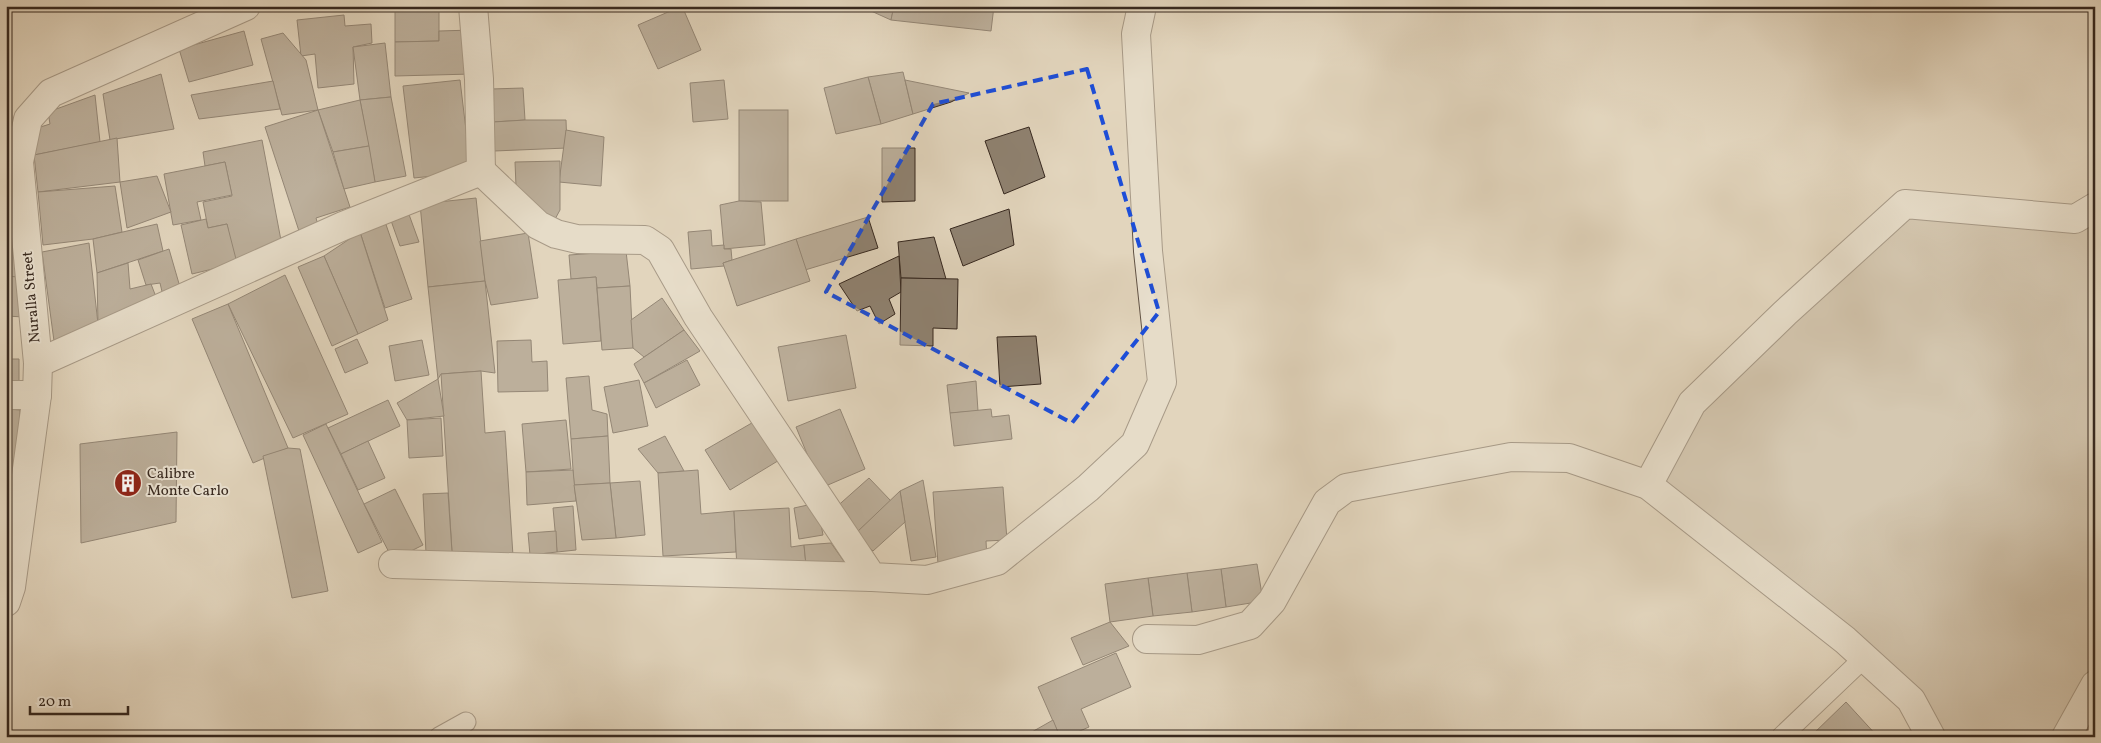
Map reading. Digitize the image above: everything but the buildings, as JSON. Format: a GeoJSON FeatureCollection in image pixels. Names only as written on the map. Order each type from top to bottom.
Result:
{"type":"FeatureCollection","features":[{"type":"Feature","properties":{"kind":"street","name":"Nuralla Street"},"geometry":{"type":"LineString","coordinates":[[6,602],[11,587],[37,395],[38,363],[19,162],[28,120],[51,93],[246,6]]}},
{"type":"Feature","properties":{"kind":"street"},"geometry":{"type":"LineString","coordinates":[[473,6],[479,79],[481,171],[538,225],[556,234],[577,239],[645,240],[660,250],[698,317],[872,577]]}},
{"type":"Feature","properties":{"kind":"street"},"geometry":{"type":"LineString","coordinates":[[393,564],[927,580],[997,561],[1088,488],[1135,444],[1162,382],[1148,251],[1136,34],[1142,6]]}},
{"type":"Feature","properties":{"kind":"street"},"geometry":{"type":"LineString","coordinates":[[38,363],[343,226],[481,171]]}},
{"type":"Feature","properties":{"kind":"street"},"geometry":{"type":"LineString","coordinates":[[1648,484],[1692,403],[1784,313],[1904,204],[2074,219],[2095,207]]}},
{"type":"Feature","properties":{"kind":"street"},"geometry":{"type":"LineString","coordinates":[[6,395],[37,395]]}},
{"type":"Feature","properties":{"kind":"street"},"geometry":{"type":"LineString","coordinates":[[1147,639],[1198,640],[1250,625],[1272,601],[1327,502],[1346,488],[1511,456],[1569,458],[1648,484],[1845,640],[1911,700],[1931,737]]}},
{"type":"Feature","properties":{"kind":"street"},"geometry":{"type":"LineString","coordinates":[[2066,737],[2095,685]]}},
{"type":"Feature","properties":{"kind":"lane"},"geometry":{"type":"LineString","coordinates":[[1781,737],[1864,658]]}},
{"type":"Feature","properties":{"kind":"lane"},"geometry":{"type":"LineString","coordinates":[[439,737],[466,722]]}},
{"type":"Feature","properties":{"kind":"highlighted area"},"geometry":{"type":"Polygon","coordinates":[[[1087,69],[1159,312],[1072,423],[826,292],[933,104],[1087,69]]]}},
{"type":"Feature","properties":{"kind":"shaded area"},"geometry":{"type":"Polygon","coordinates":[[[1905,204],[2095,207],[2095,685],[2066,737],[1931,737],[1911,700],[1648,485],[1692,403],[1905,204]]]}},
{"type":"Feature","properties":{"kind":"place","name":"Calibre Monte Carlo"},"geometry":{"type":"Point","coordinates":[128,483]}}]}
